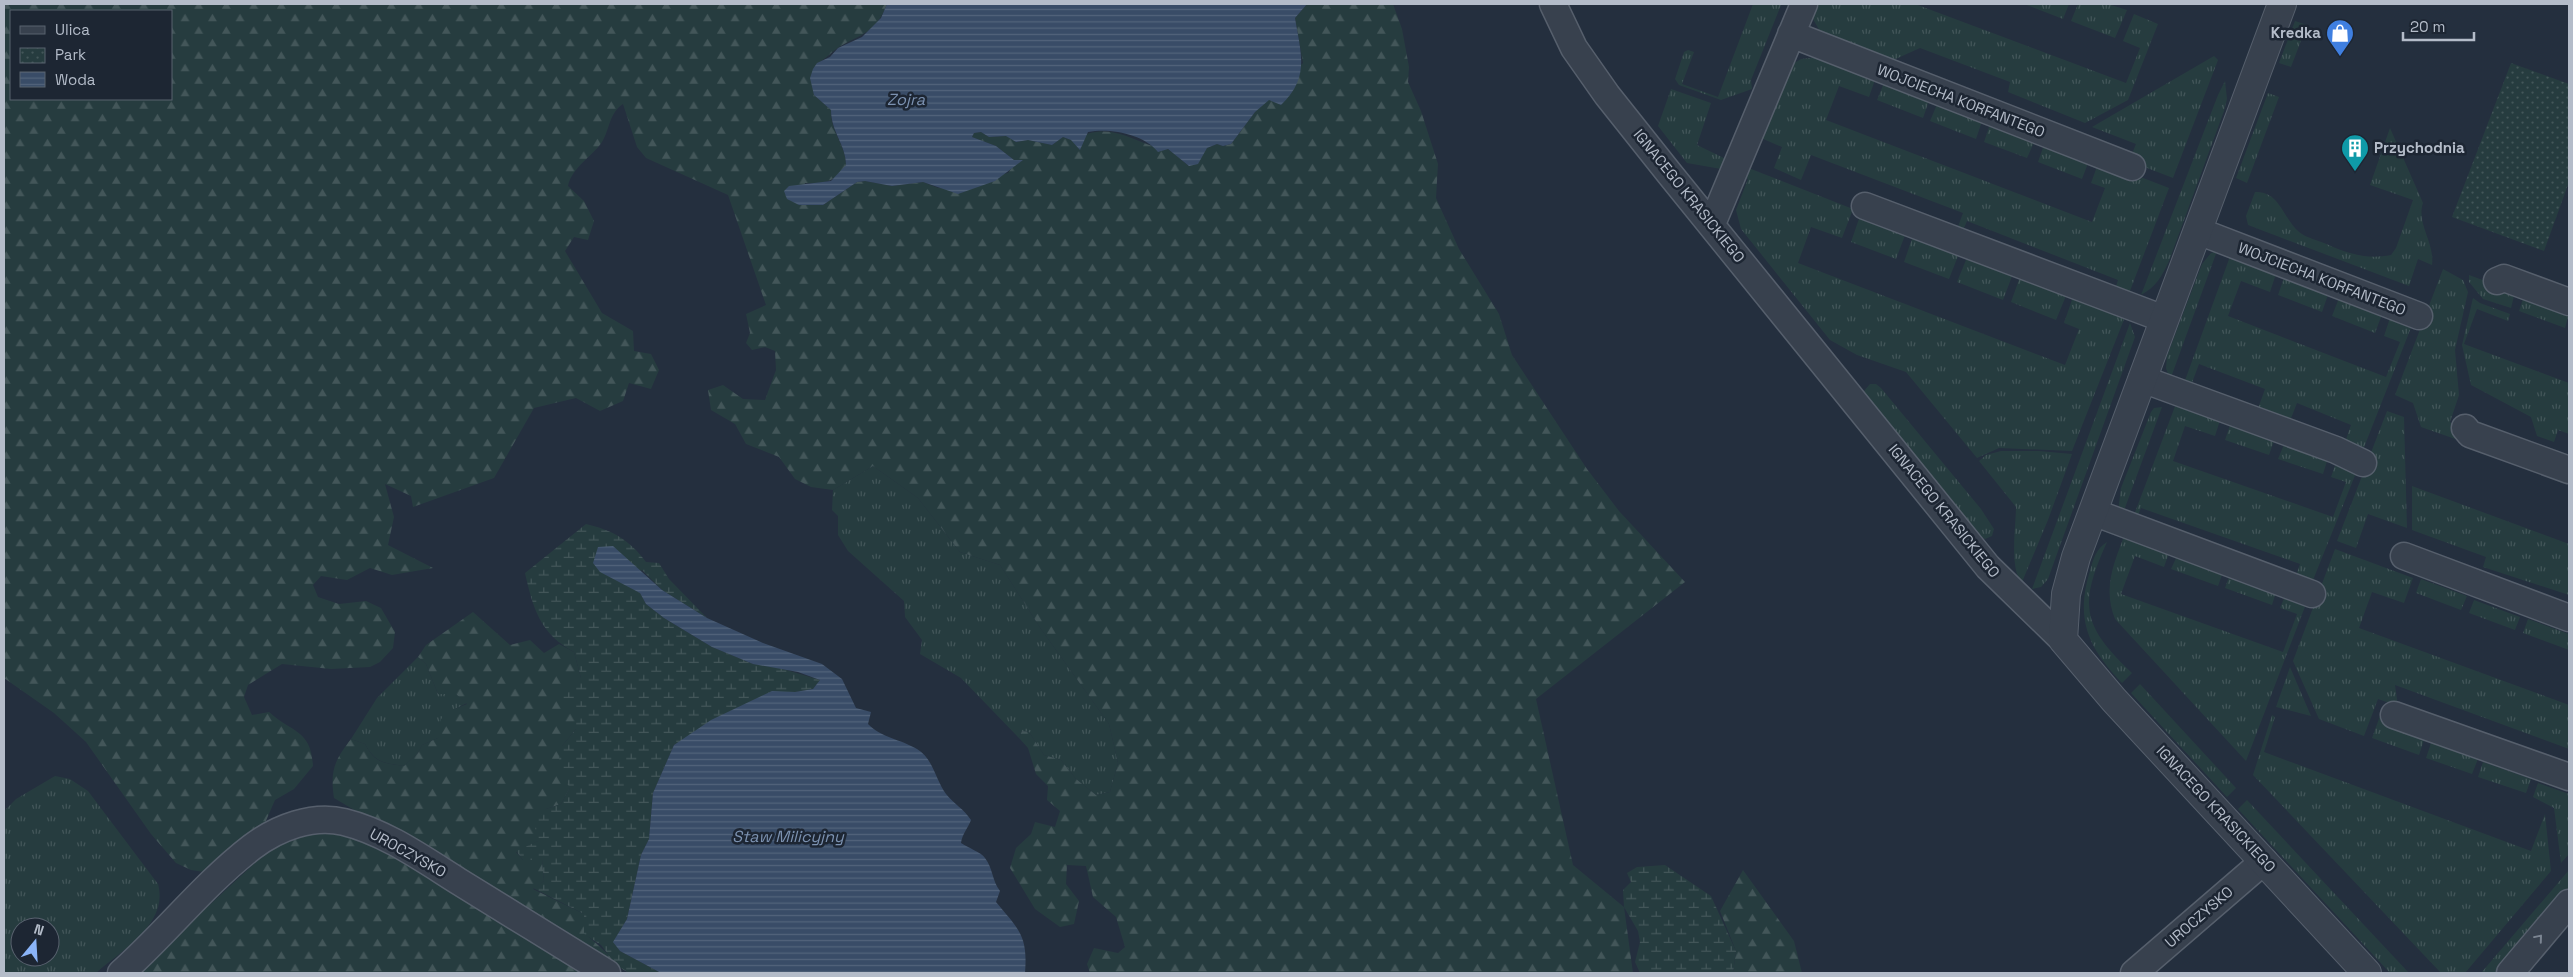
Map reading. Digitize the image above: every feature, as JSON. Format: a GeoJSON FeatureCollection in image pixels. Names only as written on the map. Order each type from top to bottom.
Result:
{"type":"FeatureCollection","features":[{"type":"Feature","properties":{"kind":"street"},"geometry":{"type":"LineString","coordinates":[[1712,224],[1804,4]]}},
{"type":"Feature","properties":{"kind":"street"},"geometry":{"type":"LineString","coordinates":[[2062,640],[2066,594],[2076,557],[2282,4]]}},
{"type":"Feature","properties":{"kind":"street","name":"IGNACEGO KRASICKIEGO"},"geometry":{"type":"LineString","coordinates":[[1560,8],[1574,48],[1607,95],[1988,567],[2062,640],[2114,700],[2367,973]]}},
{"type":"Feature","properties":{"kind":"street","name":"WOJCIECHA KORFANTEGO"},"geometry":{"type":"LineString","coordinates":[[1791,34],[2132,167]]}},
{"type":"Feature","properties":{"kind":"street"},"geometry":{"type":"LineString","coordinates":[[1865,206],[2164,319]]}},
{"type":"Feature","properties":{"kind":"street","name":"WOJCIECHA KORFANTEGO"},"geometry":{"type":"LineString","coordinates":[[2198,231],[2419,316]]}},
{"type":"Feature","properties":{"kind":"street"},"geometry":{"type":"LineString","coordinates":[[2497,281],[2504,278],[2569,302]]}},
{"type":"Feature","properties":{"kind":"street"},"geometry":{"type":"LineString","coordinates":[[2142,379],[2336,450],[2363,463]]}},
{"type":"Feature","properties":{"kind":"street"},"geometry":{"type":"LineString","coordinates":[[2464,428],[2470,434],[2569,470]]}},
{"type":"Feature","properties":{"kind":"street"},"geometry":{"type":"LineString","coordinates":[[2093,512],[2312,594]]}},
{"type":"Feature","properties":{"kind":"street"},"geometry":{"type":"LineString","coordinates":[[2404,556],[2569,618]]}},
{"type":"Feature","properties":{"kind":"street"},"geometry":{"type":"LineString","coordinates":[[2394,714],[2569,777]]}},
{"type":"Feature","properties":{"kind":"street","name":"UROCZYSKO"},"geometry":{"type":"LineString","coordinates":[[121,973],[190,904],[252,847],[280,830],[304,822],[320,820],[343,821],[374,832],[422,858],[606,973]]}},
{"type":"Feature","properties":{"kind":"street","name":"UROCZYSKO"},"geometry":{"type":"LineString","coordinates":[[2134,973],[2264,860]]}},
{"type":"Feature","properties":{"kind":"street"},"geometry":{"type":"LineString","coordinates":[[2510,973],[2569,903]]}},
{"type":"Feature","properties":{"kind":"green space"},"geometry":{"type":"Polygon","coordinates":[[[4,4],[887,4],[883,14],[873,27],[839,47],[818,63],[813,85],[814,95],[831,110],[831,118],[844,151],[846,165],[838,175],[828,181],[805,183],[798,205],[823,205],[857,182],[865,181],[892,186],[923,182],[938,188],[1008,173],[1013,166],[1023,160],[1014,160],[996,146],[972,137],[974,133],[981,132],[989,137],[1007,136],[1016,142],[1028,140],[1052,145],[1063,137],[1071,140],[1093,132],[1112,132],[1154,147],[1167,149],[1189,166],[1207,148],[1217,144],[1223,146],[1231,144],[1255,112],[1303,63],[1295,18],[1307,4],[1393,4],[1402,29],[1409,67],[1408,82],[1421,111],[1438,164],[1436,198],[1459,249],[1499,314],[1512,355],[1587,469],[1619,511],[1685,582],[1536,699],[1573,865],[1624,907],[1633,973],[1090,973],[1087,964],[1094,948],[1118,953],[1125,947],[1116,917],[1093,897],[1086,866],[1067,865],[1066,884],[1079,901],[1074,924],[1060,927],[1035,909],[1010,868],[1016,848],[1031,834],[1035,822],[1055,827],[1060,811],[1047,800],[1048,786],[1036,774],[1028,748],[1019,738],[1022,731],[1029,732],[1044,755],[1061,760],[1076,779],[1096,795],[1110,792],[1118,763],[1109,724],[1041,629],[1000,565],[960,552],[918,498],[873,466],[833,490],[811,487],[795,479],[779,457],[746,444],[735,424],[711,410],[708,390],[723,385],[743,399],[765,400],[776,370],[775,351],[765,347],[752,350],[746,343],[750,333],[746,314],[766,305],[728,195],[646,158],[637,147],[623,104],[612,117],[602,142],[570,179],[568,186],[584,201],[594,221],[588,240],[574,237],[565,251],[602,313],[633,331],[634,351],[651,354],[659,370],[651,389],[629,383],[623,401],[600,411],[576,398],[534,408],[494,478],[413,507],[411,496],[385,484],[394,517],[388,545],[433,568],[392,575],[370,568],[347,580],[321,576],[313,585],[318,597],[339,604],[366,601],[381,608],[395,632],[393,648],[380,662],[370,667],[331,669],[282,664],[248,685],[244,697],[252,715],[269,712],[299,733],[309,745],[313,766],[294,789],[275,800],[265,823],[219,864],[204,872],[191,870],[176,863],[151,834],[86,742],[54,713],[4,678],[4,4]]]}},
{"type":"Feature","properties":{"kind":"green space"},"geometry":{"type":"Polygon","coordinates":[[[1753,4],[1796,4],[1794,6],[1781,5],[1751,80],[1752,89],[1721,100],[1679,85],[1675,79],[1684,52],[1688,50],[1694,52],[1682,84],[1718,97],[1753,4]]]}},
{"type":"Feature","properties":{"kind":"green space"},"geometry":{"type":"Polygon","coordinates":[[[1814,4],[1915,4],[2126,83],[2140,48],[2123,41],[2134,14],[2158,24],[2128,100],[2085,123],[2008,92],[2010,82],[1920,48],[1889,62],[1822,35],[1813,19],[1814,4]]]}},
{"type":"Feature","properties":{"kind":"green space"},"geometry":{"type":"Polygon","coordinates":[[[2024,4],[2069,4],[2063,19],[2024,4]]]}},
{"type":"Feature","properties":{"kind":"green space"},"geometry":{"type":"Polygon","coordinates":[[[2078,4],[2108,4],[2127,10],[2115,38],[2071,21],[2078,4]]]}},
{"type":"Feature","properties":{"kind":"green space"},"geometry":{"type":"Polygon","coordinates":[[[2295,21],[2307,25],[2291,67],[2279,63],[2295,21]]]}},
{"type":"Feature","properties":{"kind":"green space"},"geometry":{"type":"Polygon","coordinates":[[[2214,56],[2218,60],[2173,178],[2129,161],[2136,144],[2092,127],[2214,56]]]}},
{"type":"Feature","properties":{"kind":"green space"},"geometry":{"type":"Polygon","coordinates":[[[1820,57],[1876,77],[1869,97],[1839,86],[1826,120],[2092,222],[2105,188],[2091,183],[2099,161],[2169,188],[2130,291],[2125,296],[2114,293],[2118,280],[1967,221],[1961,235],[1956,232],[1963,213],[1811,155],[1801,180],[1774,168],[1782,147],[1761,138],[1786,68],[1801,59],[1820,57]]]}},
{"type":"Feature","properties":{"kind":"green space"},"geometry":{"type":"Polygon","coordinates":[[[2511,63],[2569,84],[2569,182],[2544,251],[2452,217],[2511,63]]]}},
{"type":"Feature","properties":{"kind":"green space"},"geometry":{"type":"Polygon","coordinates":[[[2225,81],[2227,99],[2224,111],[2169,261],[2158,281],[2141,295],[2218,95],[2225,81]]]}},
{"type":"Feature","properties":{"kind":"green space"},"geometry":{"type":"Polygon","coordinates":[[[1884,83],[1930,98],[1923,118],[1877,100],[1884,83]]]}},
{"type":"Feature","properties":{"kind":"green space"},"geometry":{"type":"Polygon","coordinates":[[[1671,89],[1711,103],[1697,145],[1730,161],[1727,170],[1687,163],[1658,126],[1671,89]]]}},
{"type":"Feature","properties":{"kind":"green space"},"geometry":{"type":"Polygon","coordinates":[[[2268,93],[2279,97],[2247,183],[2236,178],[2268,93]]]}},
{"type":"Feature","properties":{"kind":"green space"},"geometry":{"type":"Polygon","coordinates":[[[1938,102],[1983,118],[1976,139],[1930,121],[1938,102]]]}},
{"type":"Feature","properties":{"kind":"green space"},"geometry":{"type":"Polygon","coordinates":[[[1991,121],[2036,138],[2027,158],[1984,142],[1991,121]]]}},
{"type":"Feature","properties":{"kind":"green space"},"geometry":{"type":"Polygon","coordinates":[[[2390,128],[2423,203],[2422,218],[2432,257],[2432,265],[2418,259],[2409,286],[2248,225],[2246,216],[2255,192],[2264,193],[2271,196],[2277,202],[2291,223],[2304,235],[2356,255],[2373,257],[2391,255],[2396,248],[2413,200],[2370,185],[2390,128]]]}},
{"type":"Feature","properties":{"kind":"green space"},"geometry":{"type":"Polygon","coordinates":[[[2045,142],[2090,158],[2082,179],[2038,162],[2045,142]]]}},
{"type":"Feature","properties":{"kind":"green space"},"geometry":{"type":"Polygon","coordinates":[[[1746,167],[1853,209],[1842,238],[1811,227],[1798,263],[2065,365],[2079,329],[2064,323],[2074,294],[2125,317],[2072,451],[1999,448],[1977,458],[1906,372],[1857,355],[1830,340],[1741,229],[1736,210],[1748,179],[1741,175],[1746,167]]]}},
{"type":"Feature","properties":{"kind":"green space"},"geometry":{"type":"Polygon","coordinates":[[[1861,213],[1907,230],[1896,259],[1851,242],[1861,213]]]}},
{"type":"Feature","properties":{"kind":"green space"},"geometry":{"type":"Polygon","coordinates":[[[1914,233],[1960,251],[1949,279],[1904,262],[1914,233]]]}},
{"type":"Feature","properties":{"kind":"green space"},"geometry":{"type":"Polygon","coordinates":[[[2217,251],[2170,380],[2166,368],[2167,356],[2202,264],[2211,253],[2217,251]]]}},
{"type":"Feature","properties":{"kind":"green space"},"geometry":{"type":"Polygon","coordinates":[[[2232,251],[2278,268],[2270,292],[2241,281],[2228,316],[2386,377],[2400,342],[2384,336],[2392,312],[2414,320],[2361,455],[2343,448],[2351,425],[2297,403],[2288,426],[2256,414],[2265,389],[2199,364],[2190,388],[2183,386],[2232,251]]]}},
{"type":"Feature","properties":{"kind":"green space"},"geometry":{"type":"Polygon","coordinates":[[[1968,255],[2014,271],[2003,300],[1957,282],[1968,255]]]}},
{"type":"Feature","properties":{"kind":"green space"},"geometry":{"type":"Polygon","coordinates":[[[2443,269],[2463,280],[2468,292],[2455,350],[2459,395],[2450,422],[2463,433],[2461,441],[2421,427],[2413,403],[2395,395],[2443,269]]]}},
{"type":"Feature","properties":{"kind":"green space"},"geometry":{"type":"Polygon","coordinates":[[[2286,272],[2330,289],[2322,312],[2278,295],[2286,272]]]}},
{"type":"Feature","properties":{"kind":"green space"},"geometry":{"type":"Polygon","coordinates":[[[2021,274],[2068,291],[2056,320],[2011,302],[2021,274]]]}},
{"type":"Feature","properties":{"kind":"green space"},"geometry":{"type":"Polygon","coordinates":[[[2469,275],[2515,292],[2511,308],[2483,299],[2469,282],[2469,275]]]}},
{"type":"Feature","properties":{"kind":"green space"},"geometry":{"type":"Polygon","coordinates":[[[2341,293],[2384,309],[2375,333],[2332,316],[2341,293]]]}},
{"type":"Feature","properties":{"kind":"green space"},"geometry":{"type":"Polygon","coordinates":[[[2524,296],[2569,313],[2565,328],[2519,311],[2524,296]]]}},
{"type":"Feature","properties":{"kind":"green space"},"geometry":{"type":"Polygon","coordinates":[[[2473,298],[2480,303],[2510,314],[2508,321],[2477,309],[2464,344],[2569,383],[2569,434],[2558,430],[2554,442],[2537,436],[2531,417],[2471,385],[2462,345],[2473,298]]]}},
{"type":"Feature","properties":{"kind":"green space"},"geometry":{"type":"Polygon","coordinates":[[[2130,323],[2135,337],[2048,579],[2041,587],[2032,589],[2130,323]]]}},
{"type":"Feature","properties":{"kind":"green space"},"geometry":{"type":"Polygon","coordinates":[[[1870,384],[1876,384],[1881,388],[1981,509],[1994,529],[1992,536],[1985,539],[1979,536],[1866,396],[1864,391],[1870,384]]]}},
{"type":"Feature","properties":{"kind":"green space"},"geometry":{"type":"Polygon","coordinates":[[[2177,401],[2221,417],[2215,436],[2185,426],[2173,461],[2333,517],[2346,482],[2331,477],[2337,460],[2358,468],[2309,590],[2293,584],[2300,564],[2141,508],[2134,525],[2131,523],[2177,401]]]}},
{"type":"Feature","properties":{"kind":"green space"},"geometry":{"type":"Polygon","coordinates":[[[2162,407],[2122,516],[2118,511],[2121,488],[2151,412],[2154,408],[2162,407]]]}},
{"type":"Feature","properties":{"kind":"green space"},"geometry":{"type":"Polygon","coordinates":[[[2387,411],[2404,417],[2407,528],[2368,514],[2356,548],[2337,541],[2387,411]]]}},
{"type":"Feature","properties":{"kind":"green space"},"geometry":{"type":"Polygon","coordinates":[[[2231,422],[2275,438],[2269,455],[2225,440],[2231,422]]]}},
{"type":"Feature","properties":{"kind":"green space"},"geometry":{"type":"Polygon","coordinates":[[[2285,442],[2328,458],[2323,474],[2278,459],[2285,442]]]}},
{"type":"Feature","properties":{"kind":"green space"},"geometry":{"type":"Polygon","coordinates":[[[2001,451],[2039,451],[2072,454],[2048,520],[2022,582],[2018,576],[2014,558],[2016,507],[1979,461],[1986,455],[2001,451]]]}},
{"type":"Feature","properties":{"kind":"green space"},"geometry":{"type":"Polygon","coordinates":[[[873,466],[918,498],[960,552],[1000,565],[1041,629],[1109,724],[1118,763],[1110,792],[1096,795],[1076,779],[1061,760],[1044,755],[1029,732],[1022,731],[1019,738],[961,678],[920,654],[922,640],[905,617],[904,601],[848,551],[838,535],[838,516],[832,510],[833,490],[873,466]]]}},
{"type":"Feature","properties":{"kind":"green space"},"geometry":{"type":"Polygon","coordinates":[[[2412,486],[2569,544],[2569,595],[2483,567],[2486,557],[2412,530],[2412,486]]]}},
{"type":"Feature","properties":{"kind":"green space"},"geometry":{"type":"Polygon","coordinates":[[[586,524],[604,529],[620,537],[634,548],[646,562],[659,563],[669,579],[707,618],[662,590],[642,570],[622,582],[640,593],[646,604],[664,618],[712,647],[753,664],[773,666],[820,680],[813,689],[795,692],[771,692],[674,745],[653,793],[649,839],[641,855],[627,919],[614,942],[620,951],[661,973],[629,973],[614,962],[601,945],[584,934],[584,914],[533,888],[544,881],[542,860],[523,860],[516,851],[538,841],[534,823],[546,809],[561,804],[570,788],[557,768],[562,746],[576,729],[576,713],[561,704],[564,687],[581,678],[574,652],[553,637],[540,619],[531,598],[525,573],[586,524]]]}},
{"type":"Feature","properties":{"kind":"green space"},"geometry":{"type":"Polygon","coordinates":[[[2126,531],[2169,553],[2164,567],[2135,556],[2121,594],[2283,652],[2297,614],[2280,608],[2285,596],[2306,604],[2246,761],[2115,619],[2111,607],[2110,585],[2114,564],[2126,531]]]}},
{"type":"Feature","properties":{"kind":"green space"},"geometry":{"type":"Polygon","coordinates":[[[2107,542],[2092,582],[2089,598],[2090,613],[2094,627],[2103,641],[2132,673],[2122,683],[2110,670],[2093,645],[2085,618],[2086,588],[2092,562],[2098,551],[2107,542]]]}},
{"type":"Feature","properties":{"kind":"green space"},"geometry":{"type":"Polygon","coordinates":[[[2335,549],[2413,578],[2404,603],[2372,592],[2359,628],[2569,705],[2569,749],[2395,685],[2398,706],[2378,699],[2364,736],[2319,719],[2293,661],[2335,549]]]}},
{"type":"Feature","properties":{"kind":"green space"},"geometry":{"type":"Polygon","coordinates":[[[2177,556],[2223,572],[2218,586],[2171,569],[2177,556]]]}},
{"type":"Feature","properties":{"kind":"green space"},"geometry":{"type":"Polygon","coordinates":[[[2230,574],[2276,592],[2272,605],[2225,588],[2230,574]]]}},
{"type":"Feature","properties":{"kind":"green space"},"geometry":{"type":"Polygon","coordinates":[[[2421,579],[2467,596],[2461,610],[2416,593],[2421,579]]]}},
{"type":"Feature","properties":{"kind":"green space"},"geometry":{"type":"Polygon","coordinates":[[[2474,600],[2520,617],[2515,630],[2469,613],[2474,600]]]}},
{"type":"Feature","properties":{"kind":"green space"},"geometry":{"type":"Polygon","coordinates":[[[473,612],[510,645],[530,640],[544,653],[559,644],[574,652],[581,678],[576,713],[576,729],[562,746],[570,788],[561,804],[546,809],[538,841],[516,852],[523,860],[542,860],[544,881],[533,889],[584,914],[585,934],[629,973],[334,798],[333,773],[337,760],[351,739],[365,744],[376,759],[404,766],[418,753],[422,745],[438,738],[441,719],[452,710],[467,704],[456,694],[438,694],[426,664],[418,657],[426,645],[473,612]]]}},
{"type":"Feature","properties":{"kind":"green space"},"geometry":{"type":"Polygon","coordinates":[[[2528,619],[2569,634],[2569,650],[2523,633],[2528,619]]]}},
{"type":"Feature","properties":{"kind":"green space"},"geometry":{"type":"Polygon","coordinates":[[[418,657],[426,664],[438,694],[456,694],[467,703],[453,710],[438,738],[422,745],[418,753],[404,766],[386,763],[376,759],[365,744],[351,739],[377,698],[418,657]]]}},
{"type":"Feature","properties":{"kind":"green space"},"geometry":{"type":"Polygon","coordinates":[[[2290,667],[2311,716],[2276,707],[2290,667]]]}},
{"type":"Feature","properties":{"kind":"green space"},"geometry":{"type":"Polygon","coordinates":[[[2140,684],[2236,788],[2227,797],[2131,693],[2140,684]]]}},
{"type":"Feature","properties":{"kind":"green space"},"geometry":{"type":"Polygon","coordinates":[[[2272,715],[2275,717],[2264,752],[2531,851],[2545,814],[2551,871],[2465,973],[2441,973],[2253,775],[2272,715]]]}},
{"type":"Feature","properties":{"kind":"green space"},"geometry":{"type":"Polygon","coordinates":[[[2380,716],[2392,721],[2390,728],[2424,740],[2419,755],[2372,738],[2380,716]]]}},
{"type":"Feature","properties":{"kind":"green space"},"geometry":{"type":"Polygon","coordinates":[[[2431,743],[2478,759],[2472,774],[2426,758],[2431,743]]]}},
{"type":"Feature","properties":{"kind":"green space"},"geometry":{"type":"Polygon","coordinates":[[[2483,762],[2531,779],[2526,793],[2478,777],[2483,762]]]}},
{"type":"Feature","properties":{"kind":"green space"},"geometry":{"type":"Polygon","coordinates":[[[55,776],[70,779],[88,791],[158,884],[160,898],[157,912],[150,924],[130,945],[96,973],[4,973],[4,811],[16,799],[55,776]]]}},
{"type":"Feature","properties":{"kind":"green space"},"geometry":{"type":"Polygon","coordinates":[[[2538,783],[2569,794],[2569,854],[2561,863],[2554,808],[2533,797],[2538,783]]]}},
{"type":"Feature","properties":{"kind":"green space"},"geometry":{"type":"Polygon","coordinates":[[[2247,800],[2409,973],[2390,973],[2238,809],[2247,800]]]}},
{"type":"Feature","properties":{"kind":"green space"},"geometry":{"type":"Polygon","coordinates":[[[316,832],[342,833],[395,853],[587,973],[136,973],[268,851],[290,836],[316,832]]]}},
{"type":"Feature","properties":{"kind":"green space"},"geometry":{"type":"Polygon","coordinates":[[[1665,865],[1711,896],[1736,951],[1733,973],[1640,973],[1635,962],[1640,942],[1638,931],[1624,907],[1623,890],[1631,882],[1627,873],[1637,867],[1665,865]]]}},
{"type":"Feature","properties":{"kind":"green space"},"geometry":{"type":"Polygon","coordinates":[[[1743,870],[1794,941],[1802,973],[1733,973],[1736,951],[1720,911],[1743,870]]]}},
{"type":"Feature","properties":{"kind":"green space"},"geometry":{"type":"Polygon","coordinates":[[[2569,870],[2569,887],[2495,973],[2481,973],[2569,870]]]}},
{"type":"Feature","properties":{"kind":"water","name":"Zojra"},"geometry":{"type":"Polygon","coordinates":[[[887,4],[1307,4],[1295,18],[1301,65],[1300,75],[1290,95],[1281,105],[1269,100],[1255,112],[1231,144],[1223,146],[1217,144],[1207,148],[1198,164],[1189,166],[1168,149],[1158,152],[1144,141],[1116,132],[1088,132],[1080,150],[1071,140],[1063,137],[1052,145],[1028,140],[1016,142],[1006,136],[989,137],[981,132],[974,133],[972,137],[996,146],[1014,160],[1023,160],[995,181],[958,194],[923,182],[892,186],[865,181],[857,182],[823,205],[799,205],[787,199],[784,191],[789,186],[831,181],[846,165],[844,151],[833,125],[831,110],[814,95],[810,78],[813,69],[817,63],[830,57],[838,48],[862,37],[881,18],[887,4]]]}},
{"type":"Feature","properties":{"kind":"water","name":"Staw Milicyjny"},"geometry":{"type":"Polygon","coordinates":[[[613,546],[662,590],[707,618],[763,643],[822,664],[842,679],[856,708],[871,712],[868,724],[873,729],[917,749],[927,758],[946,794],[971,820],[961,843],[981,854],[990,866],[995,883],[1000,891],[996,902],[1016,927],[1023,941],[1026,960],[1025,973],[661,973],[620,951],[613,942],[627,919],[641,855],[649,839],[653,793],[674,745],[711,720],[772,691],[795,692],[813,689],[820,680],[798,672],[753,664],[712,647],[664,618],[646,604],[640,593],[600,572],[593,563],[598,547],[613,546]]]}},
{"type":"Feature","properties":{"kind":"place","name":"Kredka"},"geometry":{"type":"Point","coordinates":[2340,57]}},
{"type":"Feature","properties":{"kind":"place","name":"Przychodnia"},"geometry":{"type":"Point","coordinates":[2355,172]}}]}
